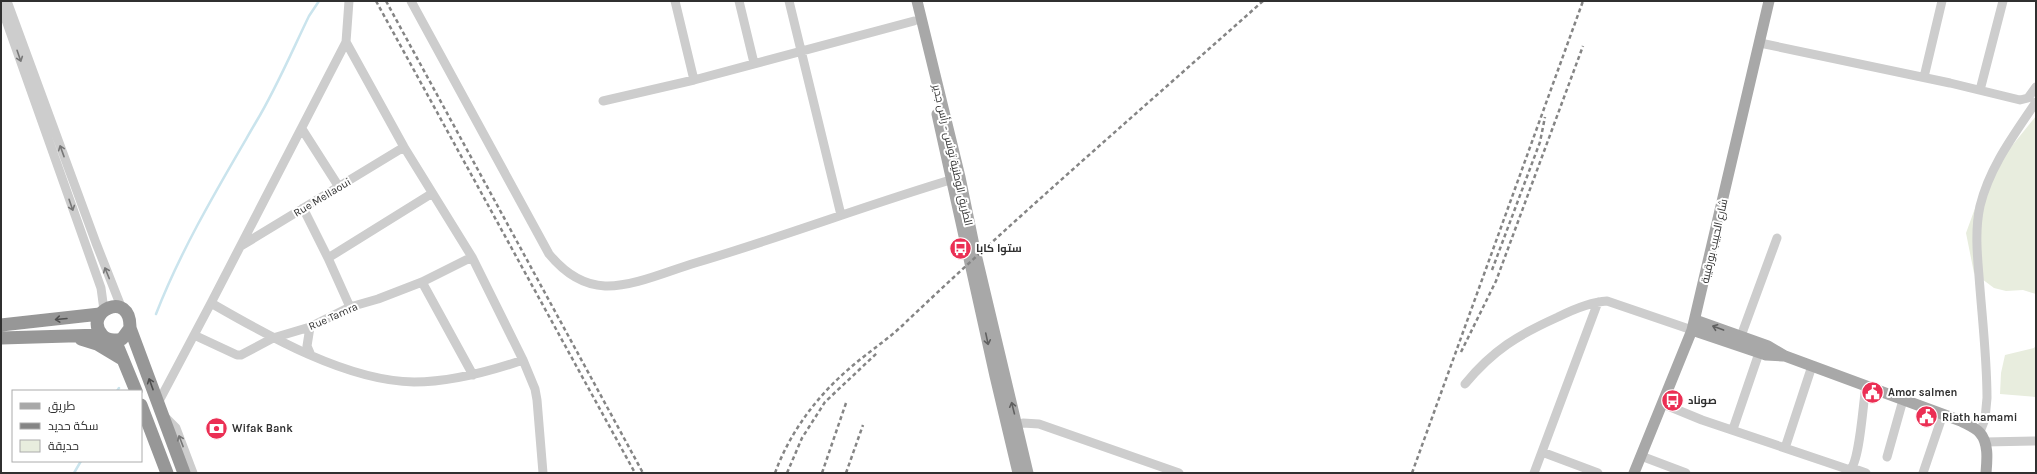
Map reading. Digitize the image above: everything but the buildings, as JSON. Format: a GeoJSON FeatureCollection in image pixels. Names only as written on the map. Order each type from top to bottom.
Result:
{"type":"FeatureCollection","features":[{"type":"Feature","properties":{"kind":"highway"},"geometry":{"type":"LineString","coordinates":[[1,325],[102,312],[116,306],[122,309],[130,318],[130,328],[184,473]]}},
{"type":"Feature","properties":{"kind":"highway"},"geometry":{"type":"LineString","coordinates":[[102,312],[97,325],[102,335],[110,340],[115,340],[127,334],[130,328]]}},
{"type":"Feature","properties":{"kind":"highway"},"geometry":{"type":"LineString","coordinates":[[1,338],[102,335]]}},
{"type":"Feature","properties":{"kind":"highway"},"geometry":{"type":"LineString","coordinates":[[73,337],[97,344],[122,359]]}},
{"type":"Feature","properties":{"kind":"highway"},"geometry":{"type":"LineString","coordinates":[[115,340],[136,390]]}},
{"type":"Feature","properties":{"kind":"highway"},"geometry":{"type":"LineString","coordinates":[[142,408],[167,473]]}},
{"type":"Feature","properties":{"kind":"main road","name":"الطريق الوطنية تونس - رأس جدير"},"geometry":{"type":"LineString","coordinates":[[910,1],[975,250],[1012,426],[1018,473]]}},
{"type":"Feature","properties":{"kind":"main road","name":"الطريق الوطنية تونس - رأس جدير"},"geometry":{"type":"LineString","coordinates":[[917,1],[956,179]]}},
{"type":"Feature","properties":{"kind":"main road","name":"شارع الحبيب بورقيبة"},"geometry":{"type":"LineString","coordinates":[[1634,473],[1663,404],[1693,325],[1769,1]]}},
{"type":"Feature","properties":{"kind":"main road"},"geometry":{"type":"LineString","coordinates":[[1693,325],[1741,336],[1768,346],[1785,356],[1961,421],[1982,437],[1987,459],[1986,473]]}},
{"type":"Feature","properties":{"kind":"main road"},"geometry":{"type":"LineString","coordinates":[[1693,325],[1759,353],[1785,356]]}},
{"type":"Feature","properties":{"kind":"main road","name":"الطريق الوطنية تونس - رأس جدير"},"geometry":{"type":"LineString","coordinates":[[1012,426],[1028,473]]}},
{"type":"Feature","properties":{"kind":"street"},"geometry":{"type":"LineString","coordinates":[[7,1],[96,244],[122,309]]}},
{"type":"Feature","properties":{"kind":"street"},"geometry":{"type":"LineString","coordinates":[[193,473],[176,428],[160,408],[194,335],[212,303],[346,42],[349,1]]}},
{"type":"Feature","properties":{"kind":"street"},"geometry":{"type":"LineString","coordinates":[[411,1],[544,246],[561,267],[583,282],[603,286],[625,284],[956,179]]}},
{"type":"Feature","properties":{"kind":"street"},"geometry":{"type":"LineString","coordinates":[[675,1],[694,80]]}},
{"type":"Feature","properties":{"kind":"street"},"geometry":{"type":"LineString","coordinates":[[739,1],[754,63]]}},
{"type":"Feature","properties":{"kind":"street"},"geometry":{"type":"LineString","coordinates":[[789,1],[841,215]]}},
{"type":"Feature","properties":{"kind":"street"},"geometry":{"type":"LineString","coordinates":[[1924,77],[1942,1]]}},
{"type":"Feature","properties":{"kind":"street"},"geometry":{"type":"LineString","coordinates":[[1980,90],[2003,1]]}},
{"type":"Feature","properties":{"kind":"street"},"geometry":{"type":"LineString","coordinates":[[1,6],[101,288],[102,312]]}},
{"type":"Feature","properties":{"kind":"street"},"geometry":{"type":"LineString","coordinates":[[603,101],[694,80],[914,21]]}},
{"type":"Feature","properties":{"kind":"street"},"geometry":{"type":"LineString","coordinates":[[346,42],[404,147],[472,257],[523,360],[535,389],[537,400],[543,473]]}},
{"type":"Feature","properties":{"kind":"street"},"geometry":{"type":"LineString","coordinates":[[1760,43],[1924,77],[2020,100],[2028,98],[2036,87]]}},
{"type":"Feature","properties":{"kind":"street"},"geometry":{"type":"LineString","coordinates":[[2036,102],[2004,148],[1988,184],[1980,207],[1977,257],[1988,398],[1982,437],[2036,441]]}},
{"type":"Feature","properties":{"kind":"street"},"geometry":{"type":"LineString","coordinates":[[302,129],[339,186]]}},
{"type":"Feature","properties":{"kind":"street","name":"Rue Mellaoui"},"geometry":{"type":"LineString","coordinates":[[240,247],[404,147]]}},
{"type":"Feature","properties":{"kind":"street"},"geometry":{"type":"LineString","coordinates":[[328,258],[432,194]]}},
{"type":"Feature","properties":{"kind":"street"},"geometry":{"type":"LineString","coordinates":[[302,208],[328,258],[350,307]]}},
{"type":"Feature","properties":{"kind":"street"},"geometry":{"type":"LineString","coordinates":[[256,216],[267,230]]}},
{"type":"Feature","properties":{"kind":"street"},"geometry":{"type":"LineString","coordinates":[[1741,336],[1777,238]]}},
{"type":"Feature","properties":{"kind":"street","name":"Rue Tamra"},"geometry":{"type":"LineString","coordinates":[[194,335],[237,355],[247,352],[273,338],[310,327],[350,307],[422,282],[472,257]]}},
{"type":"Feature","properties":{"kind":"street"},"geometry":{"type":"LineString","coordinates":[[422,282],[473,375]]}},
{"type":"Feature","properties":{"kind":"street"},"geometry":{"type":"LineString","coordinates":[[1465,384],[1482,363],[1504,345],[1530,329],[1569,312],[1598,302],[1607,301],[1693,325]]}},
{"type":"Feature","properties":{"kind":"street"},"geometry":{"type":"LineString","coordinates":[[1534,473],[1598,302]]}},
{"type":"Feature","properties":{"kind":"street"},"geometry":{"type":"LineString","coordinates":[[212,303],[273,338],[340,367],[395,380],[432,381],[473,375],[494,370],[523,360]]}},
{"type":"Feature","properties":{"kind":"street"},"geometry":{"type":"LineString","coordinates":[[310,327],[307,346],[310,353]]}},
{"type":"Feature","properties":{"kind":"street"},"geometry":{"type":"LineString","coordinates":[[1733,429],[1759,353]]}},
{"type":"Feature","properties":{"kind":"street"},"geometry":{"type":"LineString","coordinates":[[1785,448],[1812,366]]}},
{"type":"Feature","properties":{"kind":"street"},"geometry":{"type":"LineString","coordinates":[[129,373],[126,377],[130,390]]}},
{"type":"Feature","properties":{"kind":"street"},"geometry":{"type":"LineString","coordinates":[[1852,468],[1858,447],[1866,386]]}},
{"type":"Feature","properties":{"kind":"street"},"geometry":{"type":"LineString","coordinates":[[1888,457],[1903,400]]}},
{"type":"Feature","properties":{"kind":"street"},"geometry":{"type":"LineString","coordinates":[[1663,404],[1846,470],[1852,468],[1866,473]]}},
{"type":"Feature","properties":{"kind":"street"},"geometry":{"type":"LineString","coordinates":[[1922,473],[1943,414]]}},
{"type":"Feature","properties":{"kind":"street"},"geometry":{"type":"LineString","coordinates":[[142,424],[161,473]]}},
{"type":"Feature","properties":{"kind":"street"},"geometry":{"type":"LineString","coordinates":[[1012,426],[1038,424],[1179,473]]}},
{"type":"Feature","properties":{"kind":"street"},"geometry":{"type":"LineString","coordinates":[[1542,452],[1598,473]]}},
{"type":"Feature","properties":{"kind":"street"},"geometry":{"type":"LineString","coordinates":[[1641,456],[1686,473]]}},
{"type":"Feature","properties":{"kind":"green space"},"geometry":{"type":"Polygon","coordinates":[[[2036,116],[2036,294],[2023,290],[2006,291],[1994,288],[1974,273],[1966,233],[1986,178],[2036,116]]]}},
{"type":"Feature","properties":{"kind":"green space"},"geometry":{"type":"Polygon","coordinates":[[[2036,345],[2036,397],[2000,394],[2001,373],[2005,355],[2034,348],[2036,345]]]}},
{"type":"Feature","properties":{"kind":"waterway"},"geometry":{"type":"LineString","coordinates":[[156,314],[166,289],[190,240],[215,192],[263,109],[309,16],[319,1]]}},
{"type":"Feature","properties":{"kind":"waterway"},"geometry":{"type":"LineString","coordinates":[[74,473],[80,462]]}},
{"type":"Feature","properties":{"kind":"railway"},"geometry":{"type":"LineString","coordinates":[[376,1],[635,473]]}},
{"type":"Feature","properties":{"kind":"railway"},"geometry":{"type":"LineString","coordinates":[[386,1],[643,473]]}},
{"type":"Feature","properties":{"kind":"railway"},"geometry":{"type":"LineString","coordinates":[[775,473],[788,443],[826,390],[857,362],[886,340],[1039,200],[1263,1]]}},
{"type":"Feature","properties":{"kind":"railway"},"geometry":{"type":"LineString","coordinates":[[1412,473],[1583,1]]}},
{"type":"Feature","properties":{"kind":"railway"},"geometry":{"type":"LineString","coordinates":[[1461,352],[1496,281],[1583,46]]}},
{"type":"Feature","properties":{"kind":"railway"},"geometry":{"type":"LineString","coordinates":[[1492,270],[1540,142],[1545,117]]}},
{"type":"Feature","properties":{"kind":"railway"},"geometry":{"type":"LineString","coordinates":[[787,473],[802,438],[825,402],[877,353]]}},
{"type":"Feature","properties":{"kind":"railway"},"geometry":{"type":"LineString","coordinates":[[822,473],[846,403]]}},
{"type":"Feature","properties":{"kind":"railway"},"geometry":{"type":"LineString","coordinates":[[846,473],[863,425]]}},
{"type":"Feature","properties":{"kind":"place","name":"ستوا كابا"},"geometry":{"type":"Point","coordinates":[960,248]}},
{"type":"Feature","properties":{"kind":"place","name":"Amor salmen"},"geometry":{"type":"Point","coordinates":[1872,392]}},
{"type":"Feature","properties":{"kind":"place","name":"صوناد"},"geometry":{"type":"Point","coordinates":[1672,400]}},
{"type":"Feature","properties":{"kind":"place","name":"Riath hamami"},"geometry":{"type":"Point","coordinates":[1927,417]}},
{"type":"Feature","properties":{"kind":"place","name":"Wifak Bank"},"geometry":{"type":"Point","coordinates":[217,428]}}]}
